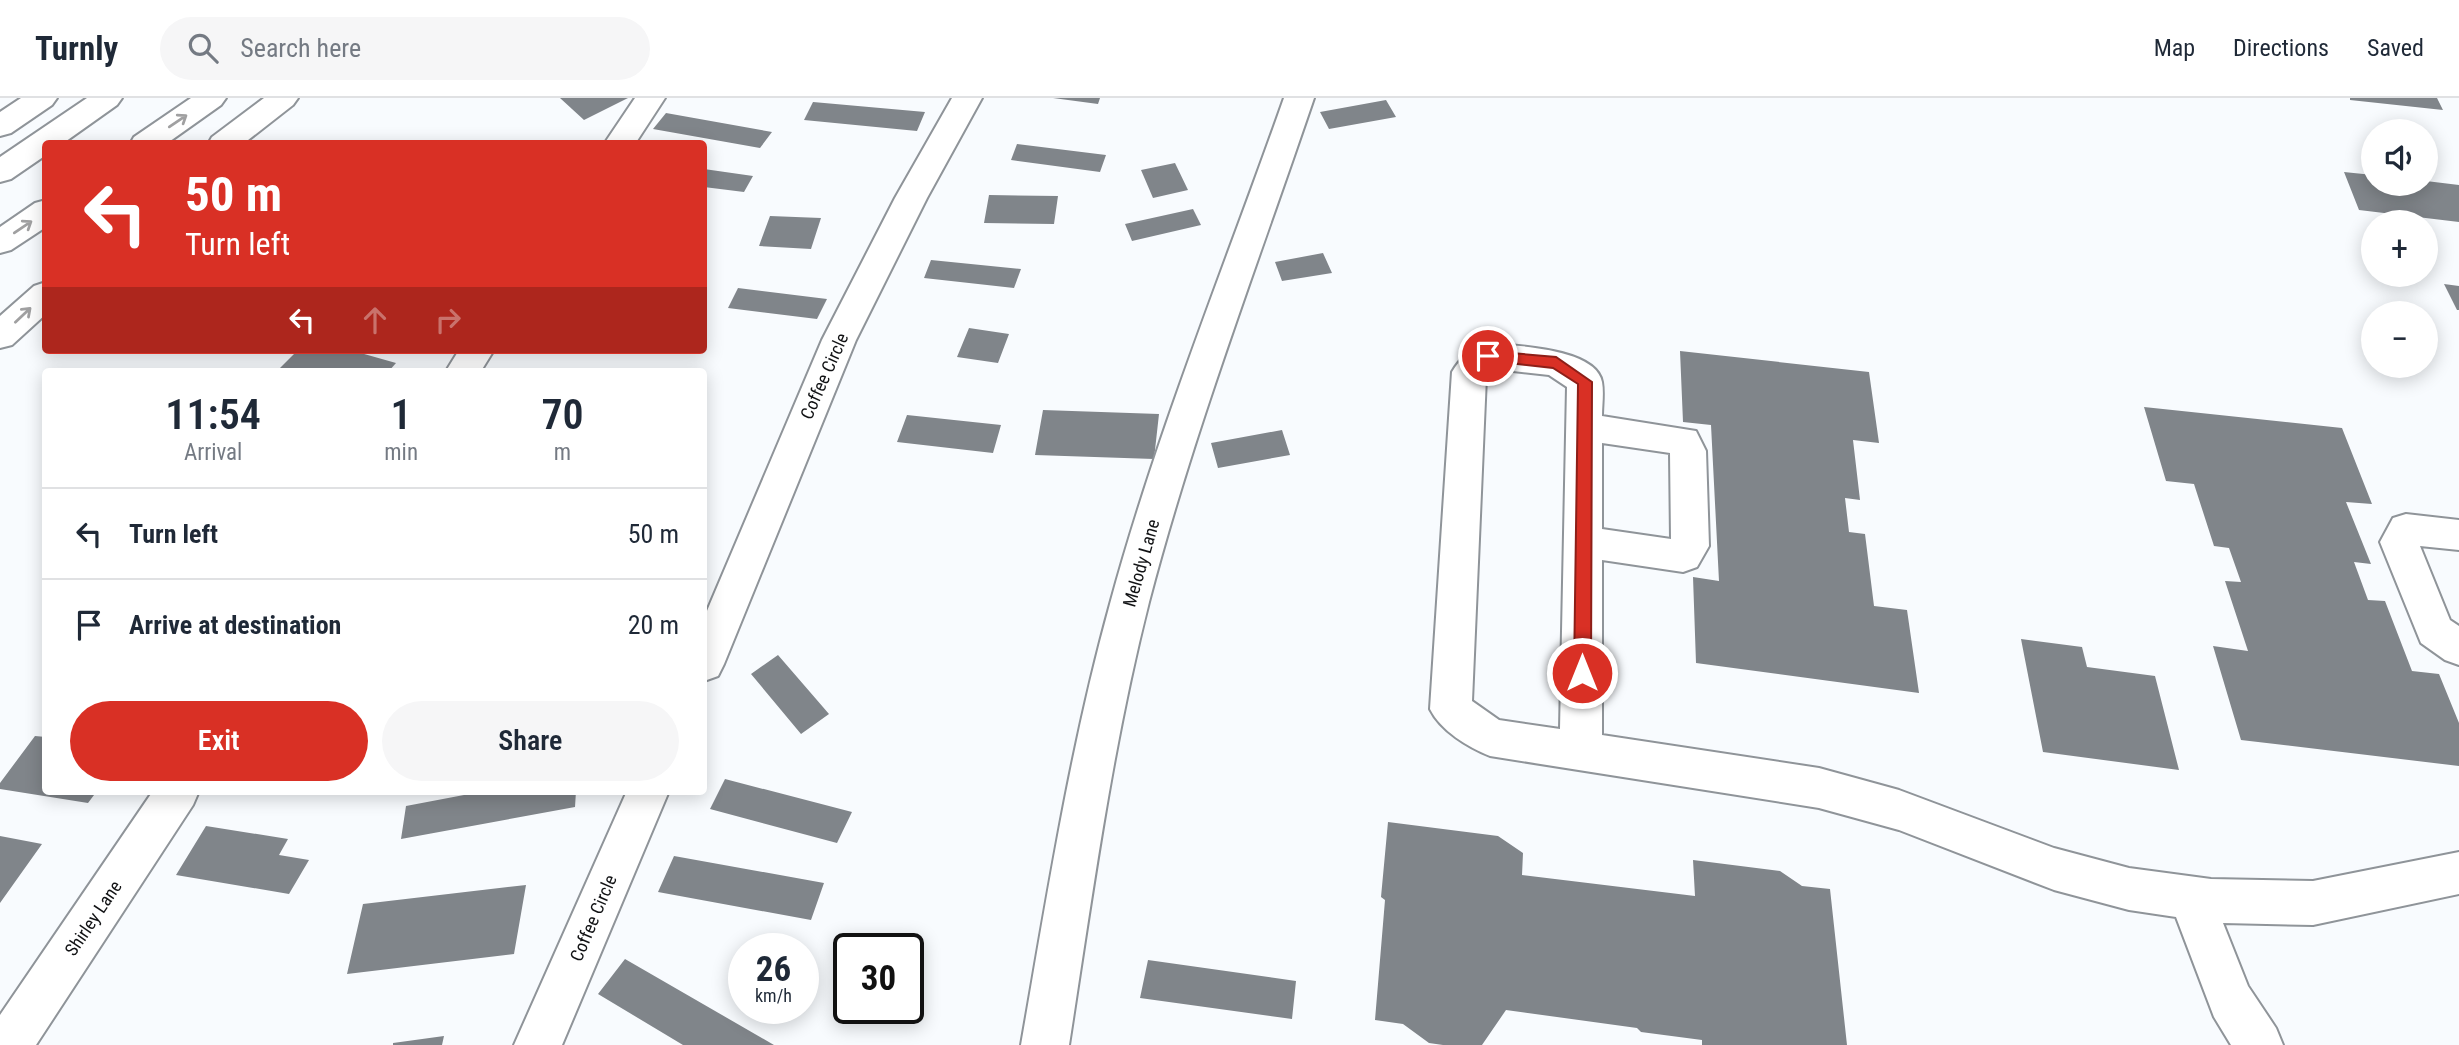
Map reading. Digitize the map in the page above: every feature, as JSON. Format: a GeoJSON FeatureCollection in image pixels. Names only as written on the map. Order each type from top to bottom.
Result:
{"type":"FeatureCollection","features":[{"type":"Feature","properties":{"kind":"main road"},"geometry":{"type":"LineString","coordinates":[[0,126],[42,98]]}},
{"type":"Feature","properties":{"kind":"main road"},"geometry":{"type":"LineString","coordinates":[[46,140],[107,98]]}},
{"type":"Feature","properties":{"kind":"main road"},"geometry":{"type":"LineString","coordinates":[[151,140],[211,98]]}},
{"type":"Feature","properties":{"kind":"main road"},"geometry":{"type":"LineString","coordinates":[[228,140],[283,98]]}},
{"type":"Feature","properties":{"kind":"main road"},"geometry":{"type":"LineString","coordinates":[[622,140],[650,98]]}},
{"type":"Feature","properties":{"kind":"main road","name":"Coffee Circle"},"geometry":{"type":"LineString","coordinates":[[707,657],[839,340],[911,198],[967,98]]}},
{"type":"Feature","properties":{"kind":"main road","name":"Melody Lane"},"geometry":{"type":"LineString","coordinates":[[1045,1045],[1087,795],[1114,662],[1146,542],[1193,394],[1299,98]]}},
{"type":"Feature","properties":{"kind":"main road"},"geometry":{"type":"LineString","coordinates":[[0,172],[42,143]]}},
{"type":"Feature","properties":{"kind":"main road"},"geometry":{"type":"LineString","coordinates":[[0,242],[42,214]]}},
{"type":"Feature","properties":{"kind":"main road"},"geometry":{"type":"LineString","coordinates":[[0,336],[42,298]]}},
{"type":"Feature","properties":{"kind":"main road"},"geometry":{"type":"LineString","coordinates":[[1581,751],[1585,382],[1556,363],[1488,356],[1469,372],[1451,709],[1490,737],[1819,788],[1899,810],[2054,869],[2129,888],[2191,898],[2313,903],[2459,873]]}},
{"type":"Feature","properties":{"kind":"main road"},"geometry":{"type":"LineString","coordinates":[[1583,542],[1683,556],[1690,547],[1688,451],[1683,441],[1585,427]]}},
{"type":"Feature","properties":{"kind":"main road"},"geometry":{"type":"LineString","coordinates":[[2459,535],[2406,529],[2399,542],[2435,631],[2459,648]]}},
{"type":"Feature","properties":{"kind":"main road","name":"Shirley Lane"},"geometry":{"type":"LineString","coordinates":[[8,1045],[175,795]]}},
{"type":"Feature","properties":{"kind":"main road","name":"Coffee Circle"},"geometry":{"type":"LineString","coordinates":[[538,1045],[646,795]]}},
{"type":"Feature","properties":{"kind":"main road"},"geometry":{"type":"LineString","coordinates":[[2191,898],[2231,1001],[2259,1045]]}},
{"type":"Feature","properties":{"kind":"building"},"geometry":{"type":"Polygon","coordinates":[[[560,98],[628,98],[584,120],[560,98]]]}},
{"type":"Feature","properties":{"kind":"building"},"geometry":{"type":"Polygon","coordinates":[[[1053,98],[1100,98],[1098,104],[1053,98]]]}},
{"type":"Feature","properties":{"kind":"building"},"geometry":{"type":"Polygon","coordinates":[[[2437,98],[2443,110],[2350,100],[2437,98]]]}},
{"type":"Feature","properties":{"kind":"building"},"geometry":{"type":"Polygon","coordinates":[[[1386,100],[1396,117],[1329,129],[1320,112],[1386,100]]]}},
{"type":"Feature","properties":{"kind":"building"},"geometry":{"type":"Polygon","coordinates":[[[813,102],[925,112],[917,131],[804,120],[813,102]]]}},
{"type":"Feature","properties":{"kind":"building"},"geometry":{"type":"Polygon","coordinates":[[[666,113],[772,132],[760,148],[653,129],[666,113]]]}},
{"type":"Feature","properties":{"kind":"building"},"geometry":{"type":"Polygon","coordinates":[[[1017,144],[1106,155],[1100,172],[1011,160],[1017,144]]]}},
{"type":"Feature","properties":{"kind":"building"},"geometry":{"type":"Polygon","coordinates":[[[1175,163],[1188,190],[1153,198],[1141,170],[1175,163]]]}},
{"type":"Feature","properties":{"kind":"building"},"geometry":{"type":"Polygon","coordinates":[[[707,169],[753,176],[744,192],[707,187],[707,169]]]}},
{"type":"Feature","properties":{"kind":"building"},"geometry":{"type":"Polygon","coordinates":[[[2344,172],[2361,174],[2361,196],[2438,196],[2438,182],[2459,185],[2459,222],[2438,219],[2438,210],[2359,210],[2344,172]]]}},
{"type":"Feature","properties":{"kind":"building"},"geometry":{"type":"Polygon","coordinates":[[[989,195],[1058,196],[1054,224],[984,223],[989,195]]]}},
{"type":"Feature","properties":{"kind":"building"},"geometry":{"type":"Polygon","coordinates":[[[1193,209],[1201,225],[1132,241],[1125,224],[1193,209]]]}},
{"type":"Feature","properties":{"kind":"building"},"geometry":{"type":"Polygon","coordinates":[[[770,216],[821,218],[811,249],[759,246],[770,216]]]}},
{"type":"Feature","properties":{"kind":"building"},"geometry":{"type":"Polygon","coordinates":[[[1323,253],[1332,273],[1282,281],[1275,262],[1323,253]]]}},
{"type":"Feature","properties":{"kind":"building"},"geometry":{"type":"Polygon","coordinates":[[[931,260],[1021,269],[1014,288],[924,278],[931,260]]]}},
{"type":"Feature","properties":{"kind":"building"},"geometry":{"type":"Polygon","coordinates":[[[2444,284],[2459,286],[2459,310],[2457,310],[2444,284]]]}},
{"type":"Feature","properties":{"kind":"building"},"geometry":{"type":"Polygon","coordinates":[[[738,288],[827,299],[817,319],[728,308],[738,288]]]}},
{"type":"Feature","properties":{"kind":"building"},"geometry":{"type":"Polygon","coordinates":[[[969,328],[1009,334],[998,363],[957,357],[969,328]]]}},
{"type":"Feature","properties":{"kind":"building"},"geometry":{"type":"Polygon","coordinates":[[[1680,351],[1869,372],[1879,443],[1853,440],[1860,500],[1845,498],[1849,532],[1865,534],[1874,606],[1907,610],[1919,693],[1696,663],[1693,577],[1719,581],[1711,425],[1683,422],[1680,351]]]}},
{"type":"Feature","properties":{"kind":"building"},"geometry":{"type":"Polygon","coordinates":[[[294,354],[364,354],[396,363],[392,368],[280,368],[294,354]]]}},
{"type":"Feature","properties":{"kind":"building"},"geometry":{"type":"Polygon","coordinates":[[[2144,407],[2342,428],[2372,504],[2346,502],[2371,564],[2354,562],[2368,600],[2385,601],[2412,671],[2439,674],[2459,723],[2459,766],[2241,740],[2213,646],[2248,651],[2225,581],[2241,582],[2229,548],[2214,546],[2194,484],[2166,481],[2144,407]]]}},
{"type":"Feature","properties":{"kind":"building"},"geometry":{"type":"Polygon","coordinates":[[[1043,410],[1159,414],[1154,459],[1035,455],[1043,410]]]}},
{"type":"Feature","properties":{"kind":"building"},"geometry":{"type":"Polygon","coordinates":[[[907,415],[1001,425],[993,453],[897,442],[907,415]]]}},
{"type":"Feature","properties":{"kind":"building"},"geometry":{"type":"Polygon","coordinates":[[[1282,430],[1290,455],[1218,468],[1211,443],[1282,430]]]}},
{"type":"Feature","properties":{"kind":"building"},"geometry":{"type":"Polygon","coordinates":[[[2021,639],[2082,647],[2087,667],[2155,676],[2179,770],[2043,752],[2021,639]]]}},
{"type":"Feature","properties":{"kind":"building"},"geometry":{"type":"Polygon","coordinates":[[[778,655],[829,714],[801,734],[751,674],[778,655]]]}},
{"type":"Feature","properties":{"kind":"building"},"geometry":{"type":"Polygon","coordinates":[[[35,736],[42,737],[42,795],[94,795],[88,803],[0,789],[0,783],[35,736]]]}},
{"type":"Feature","properties":{"kind":"building"},"geometry":{"type":"Polygon","coordinates":[[[725,779],[852,812],[837,843],[710,809],[725,779]]]}},
{"type":"Feature","properties":{"kind":"building"},"geometry":{"type":"Polygon","coordinates":[[[464,795],[576,795],[575,807],[401,839],[406,806],[464,795]]]}},
{"type":"Feature","properties":{"kind":"building"},"geometry":{"type":"Polygon","coordinates":[[[1388,822],[1498,836],[1523,853],[1522,875],[1695,896],[1693,860],[1780,871],[1802,886],[1830,889],[1847,1045],[1702,1045],[1702,1040],[1641,1032],[1637,1028],[1506,1010],[1482,1045],[1443,1045],[1429,1043],[1403,1024],[1375,1020],[1385,900],[1381,897],[1388,822]]]}},
{"type":"Feature","properties":{"kind":"building"},"geometry":{"type":"Polygon","coordinates":[[[206,826],[288,839],[279,855],[309,860],[289,894],[176,875],[206,826]]]}},
{"type":"Feature","properties":{"kind":"building"},"geometry":{"type":"Polygon","coordinates":[[[0,836],[42,844],[0,903],[0,836]]]}},
{"type":"Feature","properties":{"kind":"building"},"geometry":{"type":"Polygon","coordinates":[[[674,856],[824,883],[811,920],[658,892],[674,856]]]}},
{"type":"Feature","properties":{"kind":"building"},"geometry":{"type":"Polygon","coordinates":[[[526,885],[514,954],[347,974],[363,904],[526,885]]]}},
{"type":"Feature","properties":{"kind":"building"},"geometry":{"type":"Polygon","coordinates":[[[625,959],[728,1018],[728,1024],[738,1024],[774,1045],[683,1045],[598,994],[625,959]]]}},
{"type":"Feature","properties":{"kind":"building"},"geometry":{"type":"Polygon","coordinates":[[[1148,960],[1296,981],[1292,1019],[1140,998],[1148,960]]]}},
{"type":"Feature","properties":{"kind":"building"},"geometry":{"type":"Polygon","coordinates":[[[444,1036],[442,1045],[393,1045],[393,1043],[444,1036]]]}},
{"type":"Feature","properties":{"kind":"route"},"geometry":{"type":"LineString","coordinates":[[1488,356],[1556,363],[1585,382],[1582,673]]}}]}
